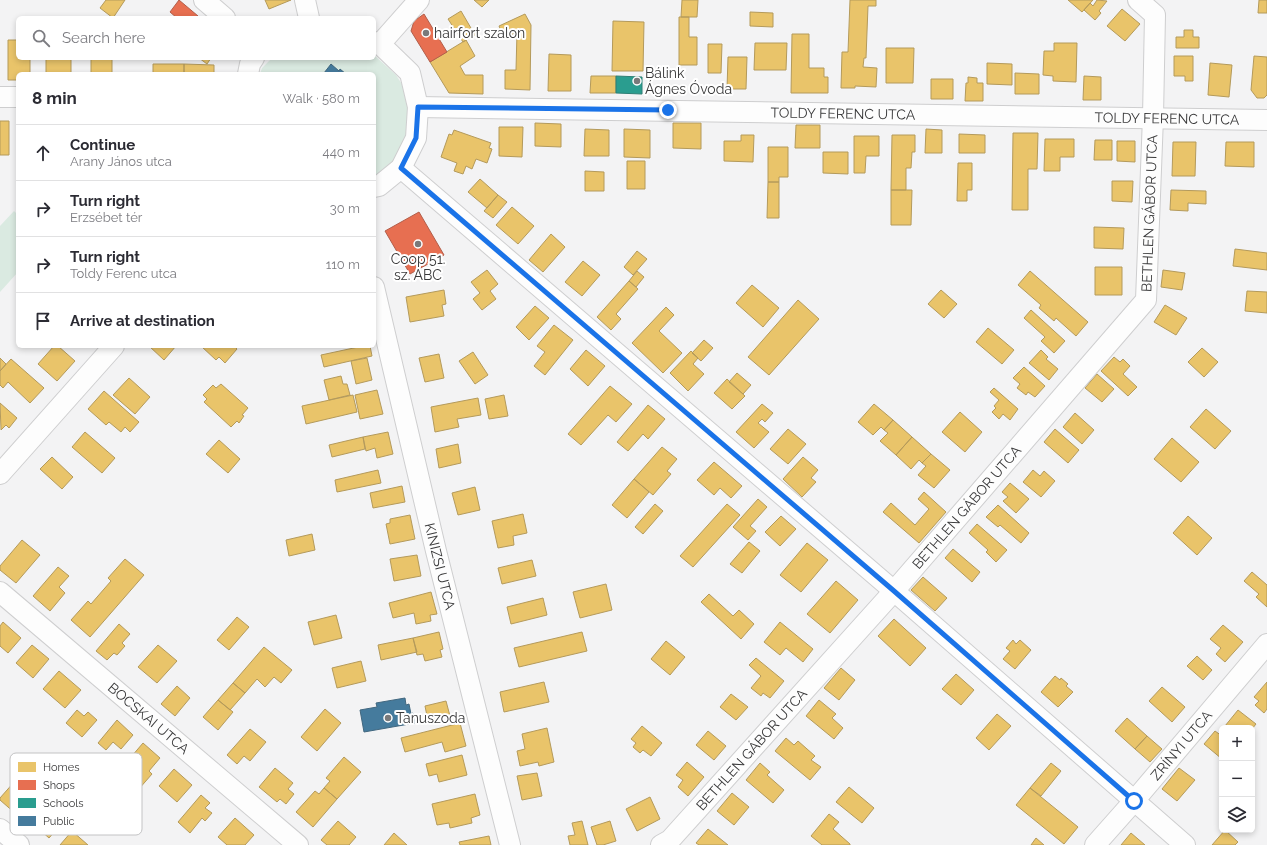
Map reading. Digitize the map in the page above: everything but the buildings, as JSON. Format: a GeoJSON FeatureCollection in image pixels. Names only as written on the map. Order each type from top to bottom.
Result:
{"type":"FeatureCollection","features":[{"type":"Feature","properties":{"kind":"street"},"geometry":{"type":"LineString","coordinates":[[204,0],[223,16]]}},
{"type":"Feature","properties":{"kind":"street"},"geometry":{"type":"LineString","coordinates":[[305,0],[309,16]]}},
{"type":"Feature","properties":{"kind":"street"},"geometry":{"type":"LineString","coordinates":[[376,187],[379,186],[401,168],[416,138],[418,107],[410,73],[377,43],[419,0]]}},
{"type":"Feature","properties":{"kind":"street","name":"BETHLEN GÁBOR UTCA"},"geometry":{"type":"LineString","coordinates":[[661,845],[670,840],[894,591],[1146,300],[1153,118],[1155,15],[1138,0]]}},
{"type":"Feature","properties":{"kind":"street"},"geometry":{"type":"LineString","coordinates":[[248,72],[253,60]]}},
{"type":"Feature","properties":{"kind":"street"},"geometry":{"type":"LineString","coordinates":[[0,97],[16,97]]}},
{"type":"Feature","properties":{"kind":"street","name":"TOLDY FERENC UTCA"},"geometry":{"type":"LineString","coordinates":[[418,107],[1267,120]]}},
{"type":"Feature","properties":{"kind":"street"},"geometry":{"type":"LineString","coordinates":[[401,168],[894,591],[1185,845]]}},
{"type":"Feature","properties":{"kind":"street","name":"KINIZSI UTCA"},"geometry":{"type":"LineString","coordinates":[[376,296],[436,551],[510,845]]}},
{"type":"Feature","properties":{"kind":"street"},"geometry":{"type":"LineString","coordinates":[[0,474],[112,348]]}},
{"type":"Feature","properties":{"kind":"street","name":"BOCSKAI UTCA"},"geometry":{"type":"LineString","coordinates":[[0,592],[298,845]]}},
{"type":"Feature","properties":{"kind":"street","name":"ZRÍNYI UTCA"},"geometry":{"type":"LineString","coordinates":[[1095,845],[1267,644]]}},
{"type":"Feature","properties":{"kind":"street"},"geometry":{"type":"LineString","coordinates":[[0,829],[19,845]]}},
{"type":"Feature","properties":{"kind":"shaded area"},"geometry":{"type":"Polygon","coordinates":[[[376,57],[396,75],[407,92],[413,114],[401,156],[376,176],[376,72],[261,72],[262,68],[270,60],[376,60],[376,57]]]}},
{"type":"Feature","properties":{"kind":"shaded area"},"geometry":{"type":"Polygon","coordinates":[[[14,211],[16,213],[16,274],[0,292],[0,226],[14,211]]]}},
{"type":"Feature","properties":{"kind":"place","name":"hairfort szalon"},"geometry":{"type":"Point","coordinates":[426,33]}},
{"type":"Feature","properties":{"kind":"place","name":"Bálink Ágnes Óvoda"},"geometry":{"type":"Point","coordinates":[637,81]}},
{"type":"Feature","properties":{"kind":"place","name":"Coop 51. sz. ABC"},"geometry":{"type":"Point","coordinates":[418,244]}},
{"type":"Feature","properties":{"kind":"place","name":"Tanuszoda"},"geometry":{"type":"Point","coordinates":[388,718]}},
{"type":"Feature","properties":{"kind":"route"},"geometry":{"type":"LineString","coordinates":[[668,110],[418,107],[416,138],[401,168],[894,591],[1134,801]]}}]}
